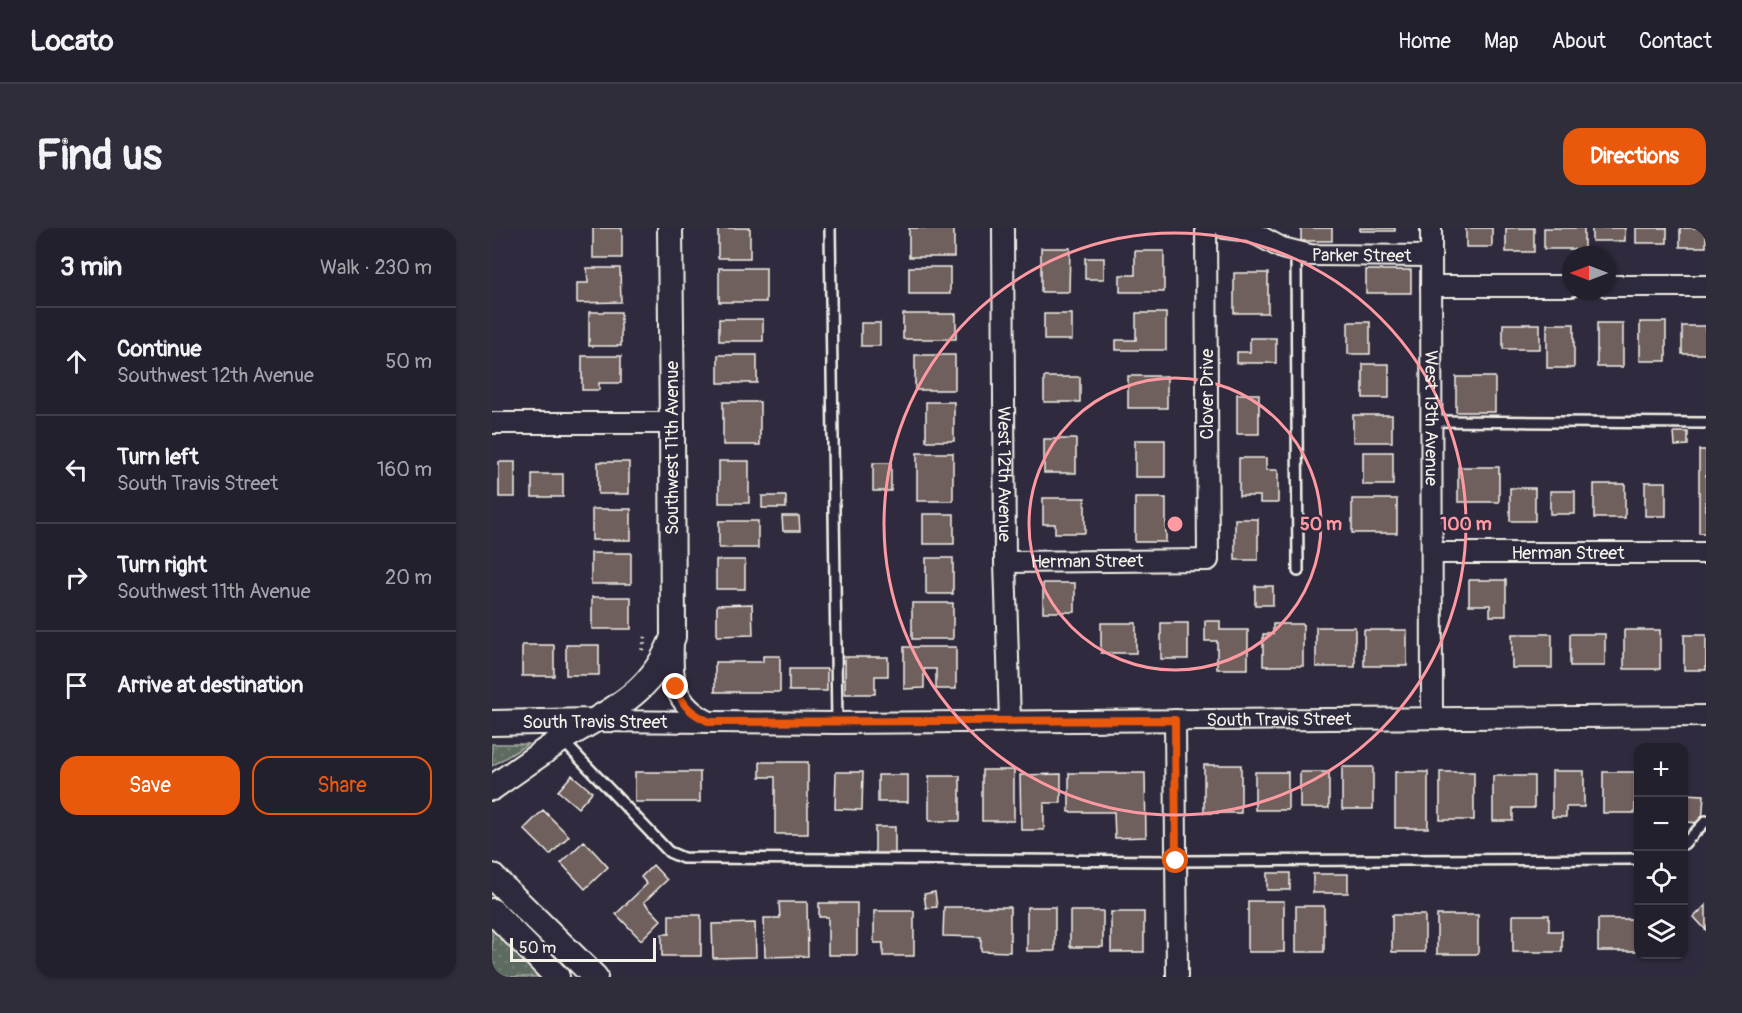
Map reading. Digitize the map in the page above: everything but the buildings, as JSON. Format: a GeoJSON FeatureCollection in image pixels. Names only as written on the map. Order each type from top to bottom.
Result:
{"type":"FeatureCollection","features":[{"type":"Feature","properties":{"kind":"street","name":"Southwest 11th Avenue"},"geometry":{"type":"LineString","coordinates":[[667,722],[667,690],[672,669],[673,637],[669,228]]}},
{"type":"Feature","properties":{"kind":"street","name":"West 12th Avenue"},"geometry":{"type":"LineString","coordinates":[[1002,228],[1005,562],[1010,721]]}},
{"type":"Feature","properties":{"kind":"street","name":"Clover Drive"},"geometry":{"type":"LineString","coordinates":[[1206,228],[1208,560]]}},
{"type":"Feature","properties":{"kind":"street","name":"Parker Street"},"geometry":{"type":"LineString","coordinates":[[1225,228],[1250,231],[1282,248],[1310,255],[1431,256]]}},
{"type":"Feature","properties":{"kind":"street","name":"West 13th Avenue"},"geometry":{"type":"LineString","coordinates":[[1431,228],[1432,717]]}},
{"type":"Feature","properties":{"kind":"street"},"geometry":{"type":"LineString","coordinates":[[1431,286],[1562,286]]}},
{"type":"Feature","properties":{"kind":"street"},"geometry":{"type":"LineString","coordinates":[[1616,286],[1706,286]]}},
{"type":"Feature","properties":{"kind":"street"},"geometry":{"type":"LineString","coordinates":[[492,423],[672,423]]}},
{"type":"Feature","properties":{"kind":"street","name":"Herman Street"},"geometry":{"type":"LineString","coordinates":[[1432,554],[1706,553]]}},
{"type":"Feature","properties":{"kind":"street","name":"Herman Street"},"geometry":{"type":"LineString","coordinates":[[1005,562],[1208,560]]}},
{"type":"Feature","properties":{"kind":"street"},"geometry":{"type":"LineString","coordinates":[[492,788],[562,740],[627,700],[641,688],[660,664],[673,637]]}},
{"type":"Feature","properties":{"kind":"street","name":"Southwest 11th Avenue"},"geometry":{"type":"LineString","coordinates":[[672,669],[680,698],[687,709],[710,722]]}},
{"type":"Feature","properties":{"kind":"street","name":"South Travis Street"},"geometry":{"type":"LineString","coordinates":[[492,723],[592,721],[837,723],[1706,716]]}},
{"type":"Feature","properties":{"kind":"street"},"geometry":{"type":"LineString","coordinates":[[1175,720],[1177,977]]}},
{"type":"Feature","properties":{"kind":"street"},"geometry":{"type":"LineString","coordinates":[[492,876],[595,977]]}},
{"type":"Feature","properties":{"kind":"street"},"geometry":{"type":"LineString","coordinates":[[492,911],[557,977]]}},
{"type":"Feature","properties":{"kind":"lane"},"geometry":{"type":"LineString","coordinates":[[830,228],[837,723]]}},
{"type":"Feature","properties":{"kind":"lane"},"geometry":{"type":"LineString","coordinates":[[1296,252],[1298,572]]}},
{"type":"Feature","properties":{"kind":"lane"},"geometry":{"type":"LineString","coordinates":[[1431,421],[1706,423]]}},
{"type":"Feature","properties":{"kind":"lane"},"geometry":{"type":"LineString","coordinates":[[562,740],[669,852],[683,858],[1176,861],[1634,859]]}},
{"type":"Feature","properties":{"kind":"lane"},"geometry":{"type":"LineString","coordinates":[[1688,839],[1706,821]]}},
{"type":"Feature","properties":{"kind":"path"},"geometry":{"type":"LineString","coordinates":[[639,655],[646,636]]}},
{"type":"Feature","properties":{"kind":"green space"},"geometry":{"type":"Polygon","coordinates":[[[492,744],[528,744],[492,766],[492,744]]]}},
{"type":"Feature","properties":{"kind":"green space"},"geometry":{"type":"Polygon","coordinates":[[[492,887],[565,961],[565,966],[560,966],[492,898],[492,887]]]}},
{"type":"Feature","properties":{"kind":"green space"},"geometry":{"type":"Polygon","coordinates":[[[492,928],[540,977],[492,977],[492,928]]]}},
{"type":"Feature","properties":{"kind":"route"},"geometry":{"type":"LineString","coordinates":[[676,687],[687,709],[710,722],[1175,720],[1176,861]]}}]}
